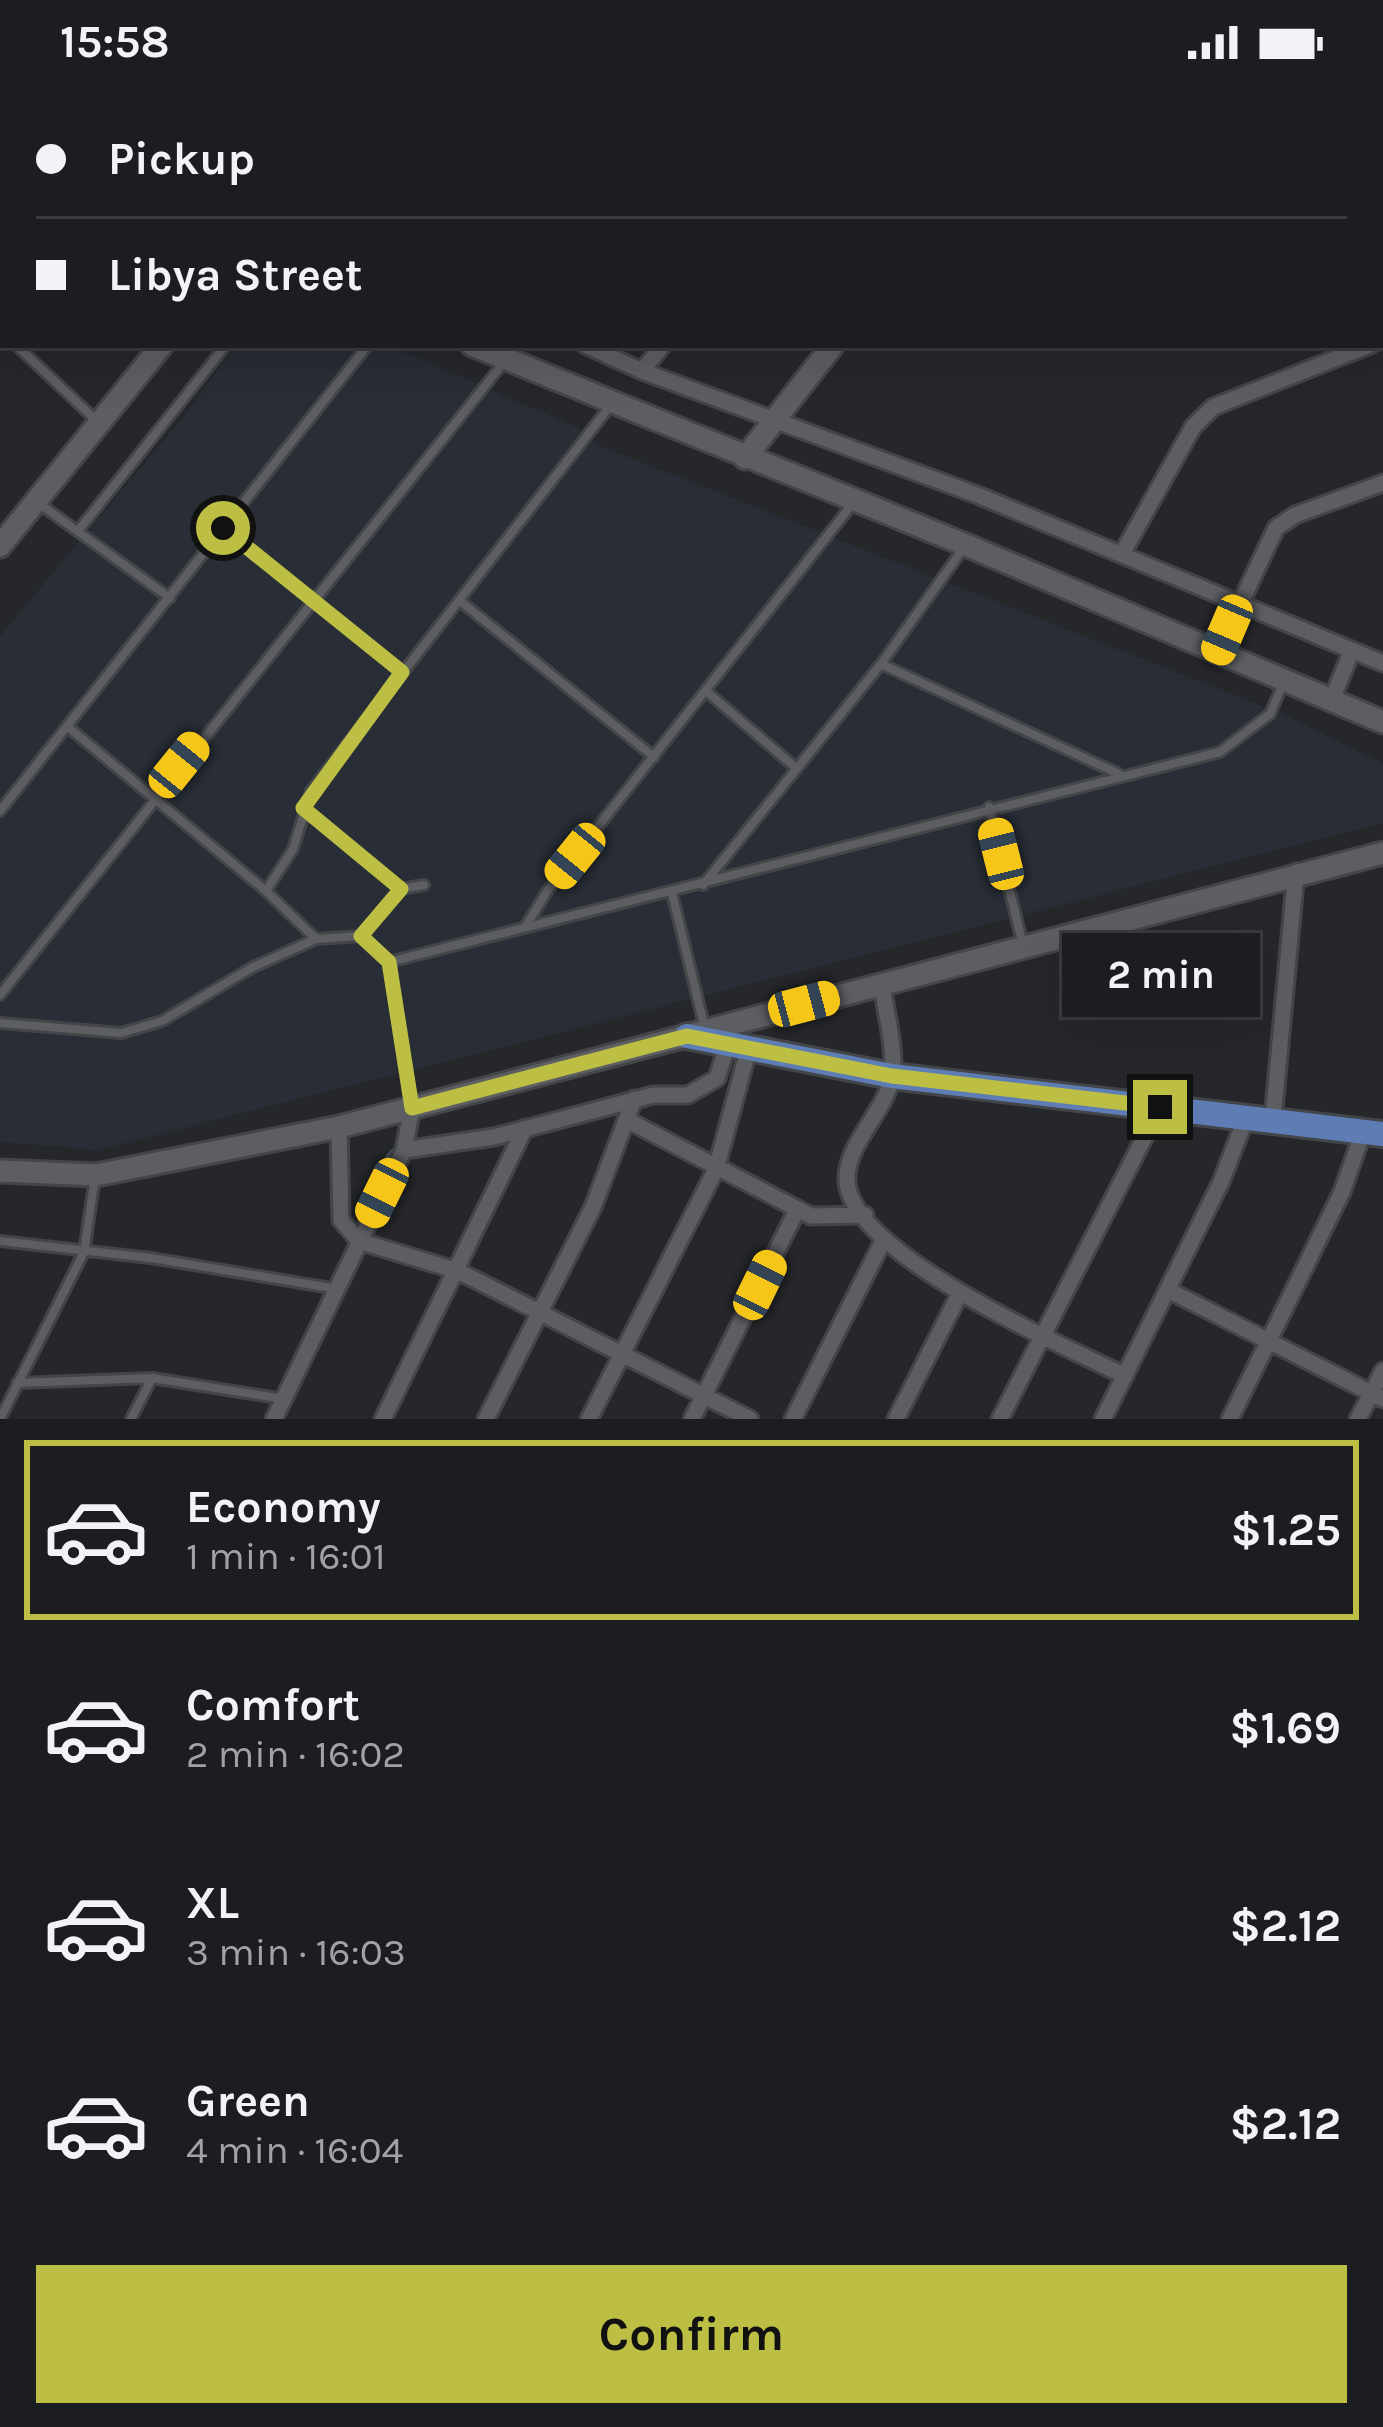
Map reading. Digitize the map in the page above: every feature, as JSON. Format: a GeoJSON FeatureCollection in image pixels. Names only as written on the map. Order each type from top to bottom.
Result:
{"type":"FeatureCollection","features":[{"type":"Feature","properties":{"kind":"main road"},"geometry":{"type":"LineString","coordinates":[[0,546],[160,348]]}},
{"type":"Feature","properties":{"kind":"main road"},"geometry":{"type":"LineString","coordinates":[[483,348],[517,356],[613,403],[966,545],[1383,722]]}},
{"type":"Feature","properties":{"kind":"main road"},"geometry":{"type":"LineString","coordinates":[[745,458],[831,348]]}},
{"type":"Feature","properties":{"kind":"main road"},"geometry":{"type":"LineString","coordinates":[[1354,711],[1383,733]]}},
{"type":"Feature","properties":{"kind":"main road"},"geometry":{"type":"LineString","coordinates":[[0,1171],[96,1175],[339,1127],[1383,850]]}},
{"type":"Feature","properties":{"kind":"main road"},"geometry":{"type":"LineString","coordinates":[[696,1033],[737,1049],[892,1076],[1373,1133]]}},
{"type":"Feature","properties":{"kind":"street"},"geometry":{"type":"LineString","coordinates":[[592,348],[1122,554],[1383,663]]}},
{"type":"Feature","properties":{"kind":"street"},"geometry":{"type":"LineString","coordinates":[[642,371],[661,348]]}},
{"type":"Feature","properties":{"kind":"street"},"geometry":{"type":"LineString","coordinates":[[1122,554],[1193,428],[1213,407],[1362,348]]}},
{"type":"Feature","properties":{"kind":"street"},"geometry":{"type":"LineString","coordinates":[[1216,655],[1285,519],[1383,483]]}},
{"type":"Feature","properties":{"kind":"street"},"geometry":{"type":"LineString","coordinates":[[1361,491],[1383,502]]}},
{"type":"Feature","properties":{"kind":"street"},"geometry":{"type":"LineString","coordinates":[[1331,702],[1352,650]]}},
{"type":"Feature","properties":{"kind":"street"},"geometry":{"type":"LineString","coordinates":[[1103,1419],[1260,1117],[1296,872]]}},
{"type":"Feature","properties":{"kind":"street"},"geometry":{"type":"LineString","coordinates":[[882,983],[892,1076],[846,1178],[865,1215],[884,1239],[961,1293],[1125,1376]]}},
{"type":"Feature","properties":{"kind":"street"},"geometry":{"type":"LineString","coordinates":[[404,1150],[525,1129],[634,1099],[703,1090],[737,1049]]}},
{"type":"Feature","properties":{"kind":"street"},"geometry":{"type":"LineString","coordinates":[[590,1419],[716,1169],[737,1049]]}},
{"type":"Feature","properties":{"kind":"street"},"geometry":{"type":"LineString","coordinates":[[486,1419],[593,1207],[634,1099]]}},
{"type":"Feature","properties":{"kind":"street"},"geometry":{"type":"LineString","coordinates":[[1000,1419],[1160,1107]]}},
{"type":"Feature","properties":{"kind":"street"},"geometry":{"type":"LineString","coordinates":[[274,1419],[404,1150],[412,1108]]}},
{"type":"Feature","properties":{"kind":"street"},"geometry":{"type":"LineString","coordinates":[[629,1121],[797,1210],[833,1219],[865,1215]]}},
{"type":"Feature","properties":{"kind":"street"},"geometry":{"type":"LineString","coordinates":[[339,1127],[341,1220],[359,1241],[458,1271],[751,1419]]}},
{"type":"Feature","properties":{"kind":"street"},"geometry":{"type":"LineString","coordinates":[[383,1419],[525,1129]]}},
{"type":"Feature","properties":{"kind":"street"},"geometry":{"type":"LineString","coordinates":[[1230,1419],[1373,1133]]}},
{"type":"Feature","properties":{"kind":"street"},"geometry":{"type":"LineString","coordinates":[[692,1419],[797,1210]]}},
{"type":"Feature","properties":{"kind":"street"},"geometry":{"type":"LineString","coordinates":[[793,1419],[884,1239]]}},
{"type":"Feature","properties":{"kind":"street"},"geometry":{"type":"LineString","coordinates":[[1168,1290],[1377,1396]]}},
{"type":"Feature","properties":{"kind":"street"},"geometry":{"type":"LineString","coordinates":[[896,1419],[961,1293]]}},
{"type":"Feature","properties":{"kind":"street"},"geometry":{"type":"LineString","coordinates":[[1358,1419],[1377,1396],[1383,1371]]}},
{"type":"Feature","properties":{"kind":"lane"},"geometry":{"type":"LineString","coordinates":[[19,348],[99,424]]}},
{"type":"Feature","properties":{"kind":"lane"},"geometry":{"type":"LineString","coordinates":[[78,531],[224,348]]}},
{"type":"Feature","properties":{"kind":"lane"},"geometry":{"type":"LineString","coordinates":[[0,812],[366,348]]}},
{"type":"Feature","properties":{"kind":"lane"},"geometry":{"type":"LineString","coordinates":[[0,994],[152,798],[517,356]]}},
{"type":"Feature","properties":{"kind":"lane"},"geometry":{"type":"LineString","coordinates":[[266,891],[293,849],[303,808],[402,672],[613,403]]}},
{"type":"Feature","properties":{"kind":"lane"},"geometry":{"type":"LineString","coordinates":[[36,501],[170,598]]}},
{"type":"Feature","properties":{"kind":"lane"},"geometry":{"type":"LineString","coordinates":[[525,928],[548,890],[854,502]]}},
{"type":"Feature","properties":{"kind":"lane"},"geometry":{"type":"LineString","coordinates":[[223,528],[402,672]]}},
{"type":"Feature","properties":{"kind":"lane"},"geometry":{"type":"LineString","coordinates":[[702,886],[881,664],[966,545]]}},
{"type":"Feature","properties":{"kind":"lane"},"geometry":{"type":"LineString","coordinates":[[460,601],[654,757]]}},
{"type":"Feature","properties":{"kind":"lane"},"geometry":{"type":"LineString","coordinates":[[881,664],[1122,776]]}},
{"type":"Feature","properties":{"kind":"lane"},"geometry":{"type":"LineString","coordinates":[[389,962],[1220,752],[1270,714],[1284,683]]}},
{"type":"Feature","properties":{"kind":"lane"},"geometry":{"type":"LineString","coordinates":[[706,691],[796,768]]}},
{"type":"Feature","properties":{"kind":"lane"},"geometry":{"type":"LineString","coordinates":[[68,727],[266,891],[316,939]]}},
{"type":"Feature","properties":{"kind":"lane"},"geometry":{"type":"LineString","coordinates":[[303,808],[401,889]]}},
{"type":"Feature","properties":{"kind":"lane"},"geometry":{"type":"LineString","coordinates":[[989,808],[1023,945]]}},
{"type":"Feature","properties":{"kind":"lane"},"geometry":{"type":"LineString","coordinates":[[0,1024],[121,1033],[162,1021],[316,939],[361,936],[401,889],[424,885]]}},
{"type":"Feature","properties":{"kind":"lane"},"geometry":{"type":"LineString","coordinates":[[672,893],[696,1033]]}},
{"type":"Feature","properties":{"kind":"lane"},"geometry":{"type":"LineString","coordinates":[[361,936],[389,962],[412,1108]]}},
{"type":"Feature","properties":{"kind":"lane"},"geometry":{"type":"LineString","coordinates":[[0,1419],[84,1252],[96,1175]]}},
{"type":"Feature","properties":{"kind":"lane"},"geometry":{"type":"LineString","coordinates":[[0,1241],[338,1289]]}},
{"type":"Feature","properties":{"kind":"lane"},"geometry":{"type":"LineString","coordinates":[[17,1384],[152,1378],[284,1399]]}},
{"type":"Feature","properties":{"kind":"lane"},"geometry":{"type":"LineString","coordinates":[[131,1419],[152,1378]]}},
{"type":"Feature","properties":{"kind":"shaded area"},"geometry":{"type":"Polygon","coordinates":[[[234,348],[395,348],[579,428],[600,446],[1283,714],[1383,763],[1383,823],[98,1150],[0,1142],[0,636],[184,416],[234,348]]]}},
{"type":"Feature","properties":{"kind":"waterway"},"geometry":{"type":"LineString","coordinates":[[357,1228],[388,1156],[401,1143]]}},
{"type":"Feature","properties":{"kind":"route"},"geometry":{"type":"LineString","coordinates":[[223,528],[402,672],[303,808],[401,889],[361,936],[389,962],[412,1108],[687,1036],[892,1076],[1160,1107]]}}]}
